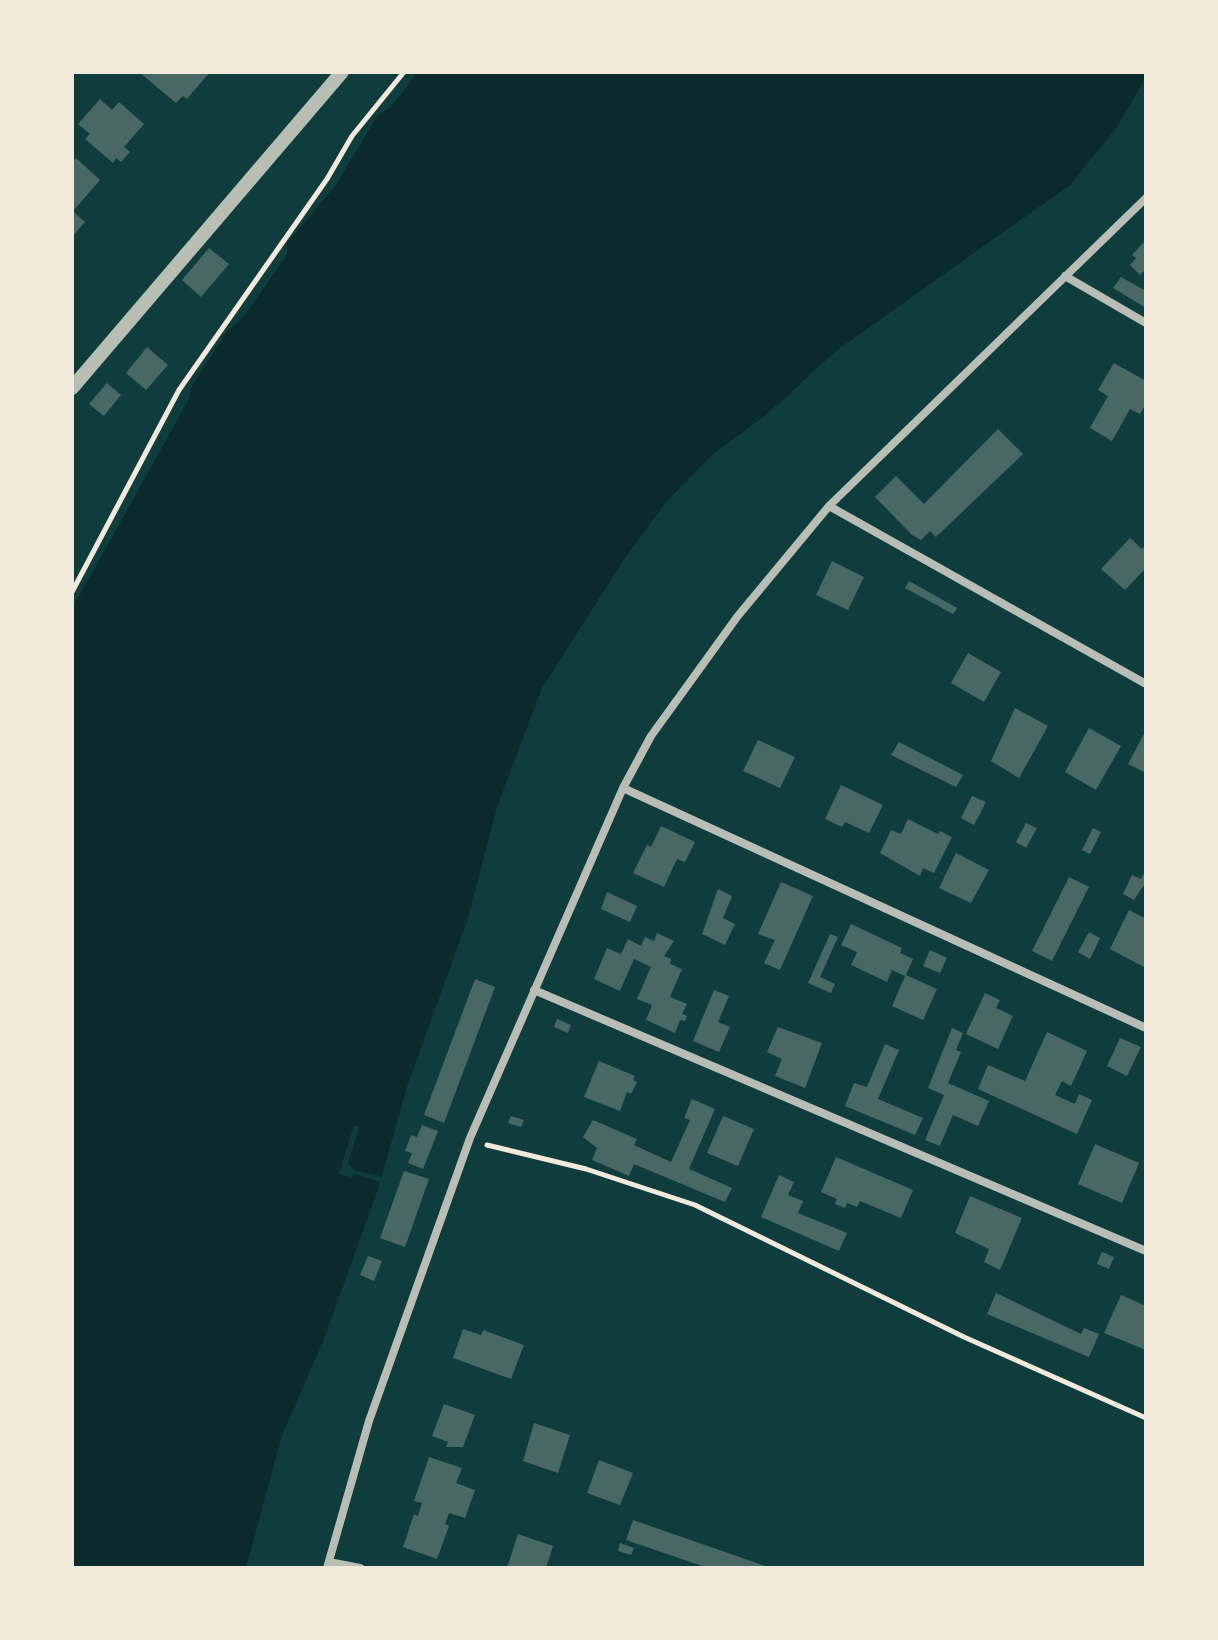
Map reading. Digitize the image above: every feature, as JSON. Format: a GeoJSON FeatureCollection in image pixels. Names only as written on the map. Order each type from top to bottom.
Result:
{"type":"FeatureCollection","features":[{"type":"Feature","properties":{"kind":"street"},"geometry":{"type":"LineString","coordinates":[[72,388],[342,72]]}},
{"type":"Feature","properties":{"kind":"street"},"geometry":{"type":"LineString","coordinates":[[360,1568],[328,1565],[369,1421],[399,1334],[470,1138],[623,788],[651,736],[737,617],[829,506],[1146,198]]}},
{"type":"Feature","properties":{"kind":"street"},"geometry":{"type":"LineString","coordinates":[[1065,276],[1146,323]]}},
{"type":"Feature","properties":{"kind":"street"},"geometry":{"type":"LineString","coordinates":[[829,506],[1146,684]]}},
{"type":"Feature","properties":{"kind":"street"},"geometry":{"type":"LineString","coordinates":[[623,788],[1146,1028]]}},
{"type":"Feature","properties":{"kind":"street"},"geometry":{"type":"LineString","coordinates":[[534,990],[1146,1251]]}},
{"type":"Feature","properties":{"kind":"path"},"geometry":{"type":"LineString","coordinates":[[72,592],[179,390],[327,179],[352,136],[404,72]]}},
{"type":"Feature","properties":{"kind":"path"},"geometry":{"type":"LineString","coordinates":[[487,1145],[510,1148],[586,1169],[695,1205],[964,1337],[1146,1418]]}},
{"type":"Feature","properties":{"kind":"water"},"geometry":{"type":"Polygon","coordinates":[[[418,72],[1146,72],[1146,77],[1117,127],[1070,185],[837,350],[765,416],[714,453],[666,502],[625,558],[542,688],[497,807],[468,918],[407,1087],[378,1189],[324,1339],[282,1435],[246,1568],[72,1568],[72,609],[190,397],[190,389],[227,331],[244,316],[287,255],[287,243],[335,186],[378,115],[391,107],[418,72]]]}},
{"type":"Feature","properties":{"kind":"pier"},"geometry":{"type":"Polygon","coordinates":[[[354,1125],[359,1127],[348,1164],[355,1170],[385,1178],[384,1183],[355,1174],[351,1177],[339,1174],[354,1125]]]}},
{"type":"Feature","properties":{"kind":"building"},"geometry":{"type":"Polygon","coordinates":[[[139,72],[210,72],[187,99],[183,96],[176,103],[139,72]]]}},
{"type":"Feature","properties":{"kind":"building"},"geometry":{"type":"Polygon","coordinates":[[[100,99],[112,110],[119,102],[144,124],[124,147],[130,152],[121,162],[116,158],[113,163],[85,139],[90,134],[78,124],[100,99]]]}},
{"type":"Feature","properties":{"kind":"building"},"geometry":{"type":"Polygon","coordinates":[[[76,158],[100,180],[73,211],[85,222],[72,237],[72,163],[76,158]]]}},
{"type":"Feature","properties":{"kind":"building"},"geometry":{"type":"Polygon","coordinates":[[[1146,240],[1146,269],[1140,275],[1130,265],[1136,258],[1132,255],[1146,240]]]}},
{"type":"Feature","properties":{"kind":"building"},"geometry":{"type":"Polygon","coordinates":[[[209,248],[229,264],[201,297],[182,280],[209,248]]]}},
{"type":"Feature","properties":{"kind":"building"},"geometry":{"type":"Polygon","coordinates":[[[1121,277],[1146,291],[1146,308],[1113,288],[1121,277]]]}},
{"type":"Feature","properties":{"kind":"building"},"geometry":{"type":"Polygon","coordinates":[[[147,347],[168,365],[146,390],[126,373],[147,347]]]}},
{"type":"Feature","properties":{"kind":"building"},"geometry":{"type":"Polygon","coordinates":[[[1114,363],[1146,381],[1146,404],[1140,414],[1130,409],[1112,441],[1090,428],[1108,396],[1098,390],[1114,363]]]}},
{"type":"Feature","properties":{"kind":"building"},"geometry":{"type":"Polygon","coordinates":[[[107,383],[121,395],[104,416],[89,404],[107,383]]]}},
{"type":"Feature","properties":{"kind":"building"},"geometry":{"type":"Polygon","coordinates":[[[998,429],[1023,454],[936,537],[930,531],[921,540],[912,535],[875,497],[896,476],[924,504],[998,429]]]}},
{"type":"Feature","properties":{"kind":"building"},"geometry":{"type":"Polygon","coordinates":[[[1130,538],[1142,549],[1146,545],[1146,568],[1125,590],[1101,569],[1130,538]]]}},
{"type":"Feature","properties":{"kind":"building"},"geometry":{"type":"Polygon","coordinates":[[[832,561],[864,577],[848,610],[816,595],[832,561]]]}},
{"type":"Feature","properties":{"kind":"building"},"geometry":{"type":"Polygon","coordinates":[[[909,581],[957,608],[953,614],[905,588],[909,581]]]}},
{"type":"Feature","properties":{"kind":"building"},"geometry":{"type":"Polygon","coordinates":[[[968,653],[1001,672],[984,702],[951,683],[968,653]]]}},
{"type":"Feature","properties":{"kind":"building"},"geometry":{"type":"Polygon","coordinates":[[[1015,708],[1048,726],[1019,778],[991,761],[1015,708]]]}},
{"type":"Feature","properties":{"kind":"building"},"geometry":{"type":"Polygon","coordinates":[[[1089,728],[1121,746],[1096,790],[1065,772],[1089,728]]]}},
{"type":"Feature","properties":{"kind":"building"},"geometry":{"type":"Polygon","coordinates":[[[1146,730],[1146,768],[1144,772],[1128,764],[1146,730]]]}},
{"type":"Feature","properties":{"kind":"building"},"geometry":{"type":"Polygon","coordinates":[[[758,740],[795,757],[780,788],[743,771],[758,740]]]}},
{"type":"Feature","properties":{"kind":"building"},"geometry":{"type":"Polygon","coordinates":[[[899,742],[963,775],[956,787],[891,755],[899,742]]]}},
{"type":"Feature","properties":{"kind":"building"},"geometry":{"type":"Polygon","coordinates":[[[841,785],[883,805],[869,833],[845,822],[842,827],[825,819],[841,785]]]}},
{"type":"Feature","properties":{"kind":"building"},"geometry":{"type":"Polygon","coordinates":[[[972,796],[986,802],[974,825],[961,818],[972,796]]]}},
{"type":"Feature","properties":{"kind":"building"},"geometry":{"type":"Polygon","coordinates":[[[908,819],[938,834],[940,831],[952,837],[934,873],[923,868],[920,876],[880,853],[891,830],[901,834],[908,819]]]}},
{"type":"Feature","properties":{"kind":"building"},"geometry":{"type":"Polygon","coordinates":[[[1026,823],[1037,828],[1026,848],[1016,842],[1026,823]]]}},
{"type":"Feature","properties":{"kind":"building"},"geometry":{"type":"Polygon","coordinates":[[[661,826],[695,842],[685,862],[677,859],[664,887],[633,873],[661,826]]]}},
{"type":"Feature","properties":{"kind":"building"},"geometry":{"type":"Polygon","coordinates":[[[1093,828],[1101,832],[1090,854],[1082,850],[1093,828]]]}},
{"type":"Feature","properties":{"kind":"building"},"geometry":{"type":"Polygon","coordinates":[[[956,853],[989,870],[971,903],[939,888],[956,853]]]}},
{"type":"Feature","properties":{"kind":"building"},"geometry":{"type":"Polygon","coordinates":[[[1146,870],[1146,882],[1134,900],[1123,894],[1132,875],[1141,879],[1146,870]]]}},
{"type":"Feature","properties":{"kind":"building"},"geometry":{"type":"Polygon","coordinates":[[[1069,877],[1089,887],[1052,961],[1032,951],[1069,877]]]}},
{"type":"Feature","properties":{"kind":"building"},"geometry":{"type":"Polygon","coordinates":[[[781,882],[813,896],[780,970],[764,963],[775,940],[758,934],[781,882]]]}},
{"type":"Feature","properties":{"kind":"building"},"geometry":{"type":"Polygon","coordinates":[[[718,889],[732,896],[723,918],[735,924],[725,945],[702,934],[718,889]]]}},
{"type":"Feature","properties":{"kind":"building"},"geometry":{"type":"Polygon","coordinates":[[[607,892],[637,906],[630,922],[601,909],[607,892]]]}},
{"type":"Feature","properties":{"kind":"building"},"geometry":{"type":"Polygon","coordinates":[[[1129,910],[1146,919],[1146,968],[1110,949],[1129,910]]]}},
{"type":"Feature","properties":{"kind":"building"},"geometry":{"type":"Polygon","coordinates":[[[851,924],[902,948],[900,953],[913,959],[906,975],[937,989],[923,1020],[892,1006],[905,976],[892,970],[887,982],[851,965],[857,952],[841,945],[851,924]]]}},
{"type":"Feature","properties":{"kind":"building"},"geometry":{"type":"Polygon","coordinates":[[[1089,932],[1100,938],[1090,959],[1078,952],[1089,932]]]}},
{"type":"Feature","properties":{"kind":"building"},"geometry":{"type":"Polygon","coordinates":[[[657,933],[674,941],[664,956],[671,959],[670,964],[682,969],[670,997],[687,1004],[682,1014],[687,1016],[685,1021],[680,1020],[675,1033],[646,1020],[652,1005],[637,999],[651,967],[634,959],[620,991],[594,979],[607,948],[621,954],[628,939],[641,946],[645,937],[654,941],[657,933]]]}},
{"type":"Feature","properties":{"kind":"building"},"geometry":{"type":"Polygon","coordinates":[[[830,934],[838,937],[820,977],[835,984],[831,993],[808,983],[830,934]]]}},
{"type":"Feature","properties":{"kind":"building"},"geometry":{"type":"Polygon","coordinates":[[[930,950],[947,958],[940,973],[923,966],[930,950]]]}},
{"type":"Feature","properties":{"kind":"building"},"geometry":{"type":"Polygon","coordinates":[[[475,979],[495,987],[444,1123],[424,1115],[475,979]]]}},
{"type":"Feature","properties":{"kind":"building"},"geometry":{"type":"Polygon","coordinates":[[[714,990],[729,996],[718,1022],[730,1027],[719,1052],[693,1041],[714,990]]]}},
{"type":"Feature","properties":{"kind":"building"},"geometry":{"type":"Polygon","coordinates":[[[985,993],[1000,1000],[996,1008],[1013,1016],[998,1049],[966,1034],[985,993]]]}},
{"type":"Feature","properties":{"kind":"building"},"geometry":{"type":"Polygon","coordinates":[[[557,1019],[571,1025],[568,1033],[554,1027],[557,1019]]]}},
{"type":"Feature","properties":{"kind":"building"},"geometry":{"type":"Polygon","coordinates":[[[778,1027],[822,1043],[805,1088],[775,1076],[782,1059],[767,1052],[778,1027]]]}},
{"type":"Feature","properties":{"kind":"building"},"geometry":{"type":"Polygon","coordinates":[[[952,1028],[963,1033],[956,1050],[961,1052],[948,1083],[989,1101],[978,1126],[953,1115],[940,1146],[925,1140],[944,1095],[928,1088],[952,1028]]]}},
{"type":"Feature","properties":{"kind":"building"},"geometry":{"type":"Polygon","coordinates":[[[1047,1032],[1087,1051],[1071,1086],[1062,1081],[1055,1095],[1075,1104],[1079,1094],[1092,1100],[1077,1134],[978,1089],[988,1065],[1025,1081],[1047,1032]]]}},
{"type":"Feature","properties":{"kind":"building"},"geometry":{"type":"Polygon","coordinates":[[[1120,1038],[1141,1047],[1127,1076],[1107,1066],[1120,1038]]]}},
{"type":"Feature","properties":{"kind":"building"},"geometry":{"type":"Polygon","coordinates":[[[885,1044],[899,1050],[878,1099],[923,1118],[915,1135],[845,1106],[854,1083],[867,1087],[885,1044]]]}},
{"type":"Feature","properties":{"kind":"building"},"geometry":{"type":"Polygon","coordinates":[[[599,1061],[635,1076],[633,1080],[637,1082],[631,1094],[627,1092],[620,1111],[584,1097],[599,1061]]]}},
{"type":"Feature","properties":{"kind":"building"},"geometry":{"type":"Polygon","coordinates":[[[692,1099],[715,1109],[689,1169],[732,1188],[725,1202],[634,1164],[629,1176],[592,1160],[597,1148],[583,1137],[593,1120],[637,1139],[634,1145],[671,1162],[690,1120],[684,1118],[692,1099]]]}},
{"type":"Feature","properties":{"kind":"building"},"geometry":{"type":"Polygon","coordinates":[[[511,1116],[524,1120],[521,1127],[508,1123],[511,1116]]]}},
{"type":"Feature","properties":{"kind":"building"},"geometry":{"type":"Polygon","coordinates":[[[723,1116],[754,1129],[738,1166],[707,1153],[723,1116]]]}},
{"type":"Feature","properties":{"kind":"building"},"geometry":{"type":"Polygon","coordinates":[[[422,1125],[438,1131],[423,1169],[408,1163],[412,1153],[405,1151],[411,1135],[417,1137],[422,1125]]]}},
{"type":"Feature","properties":{"kind":"building"},"geometry":{"type":"Polygon","coordinates":[[[1095,1144],[1139,1163],[1122,1203],[1078,1184],[1095,1144]]]}},
{"type":"Feature","properties":{"kind":"building"},"geometry":{"type":"Polygon","coordinates":[[[836,1157],[913,1190],[901,1218],[860,1201],[857,1207],[847,1203],[845,1208],[835,1204],[837,1199],[821,1192],[836,1157]]]}},
{"type":"Feature","properties":{"kind":"building"},"geometry":{"type":"Polygon","coordinates":[[[404,1171],[429,1179],[405,1247],[380,1238],[404,1171]]]}},
{"type":"Feature","properties":{"kind":"building"},"geometry":{"type":"Polygon","coordinates":[[[779,1175],[794,1182],[788,1195],[803,1201],[798,1213],[847,1233],[839,1251],[761,1217],[779,1175]]]}},
{"type":"Feature","properties":{"kind":"building"},"geometry":{"type":"Polygon","coordinates":[[[970,1196],[1022,1218],[1000,1270],[984,1262],[989,1249],[955,1233],[970,1196]]]}},
{"type":"Feature","properties":{"kind":"building"},"geometry":{"type":"Polygon","coordinates":[[[1102,1252],[1114,1257],[1109,1269],[1097,1264],[1102,1252]]]}},
{"type":"Feature","properties":{"kind":"building"},"geometry":{"type":"Polygon","coordinates":[[[368,1256],[382,1261],[374,1281],[360,1275],[368,1256]]]}},
{"type":"Feature","properties":{"kind":"building"},"geometry":{"type":"Polygon","coordinates":[[[996,1293],[1081,1334],[1084,1328],[1099,1334],[1089,1357],[987,1314],[996,1293]]]}},
{"type":"Feature","properties":{"kind":"building"},"geometry":{"type":"Polygon","coordinates":[[[1121,1295],[1146,1306],[1146,1350],[1104,1333],[1121,1295]]]}},
{"type":"Feature","properties":{"kind":"building"},"geometry":{"type":"Polygon","coordinates":[[[463,1329],[481,1335],[483,1330],[524,1345],[511,1379],[453,1358],[463,1329]]]}},
{"type":"Feature","properties":{"kind":"building"},"geometry":{"type":"Polygon","coordinates":[[[444,1404],[475,1415],[463,1447],[446,1447],[448,1442],[432,1436],[444,1404]]]}},
{"type":"Feature","properties":{"kind":"building"},"geometry":{"type":"Polygon","coordinates":[[[534,1423],[570,1435],[558,1473],[523,1461],[534,1423]]]}},
{"type":"Feature","properties":{"kind":"building"},"geometry":{"type":"Polygon","coordinates":[[[429,1457],[462,1468],[456,1483],[475,1490],[465,1518],[449,1513],[445,1524],[449,1526],[437,1559],[403,1547],[414,1514],[418,1516],[422,1503],[414,1501],[429,1457]]]}},
{"type":"Feature","properties":{"kind":"building"},"geometry":{"type":"Polygon","coordinates":[[[599,1460],[633,1473],[620,1505],[587,1493],[599,1460]]]}},
{"type":"Feature","properties":{"kind":"building"},"geometry":{"type":"Polygon","coordinates":[[[633,1520],[771,1568],[708,1568],[626,1540],[633,1520]]]}},
{"type":"Feature","properties":{"kind":"building"},"geometry":{"type":"Polygon","coordinates":[[[518,1534],[553,1546],[546,1568],[507,1568],[518,1534]]]}},
{"type":"Feature","properties":{"kind":"building"},"geometry":{"type":"Polygon","coordinates":[[[620,1543],[634,1548],[631,1555],[618,1551],[620,1543]]]}}]}
